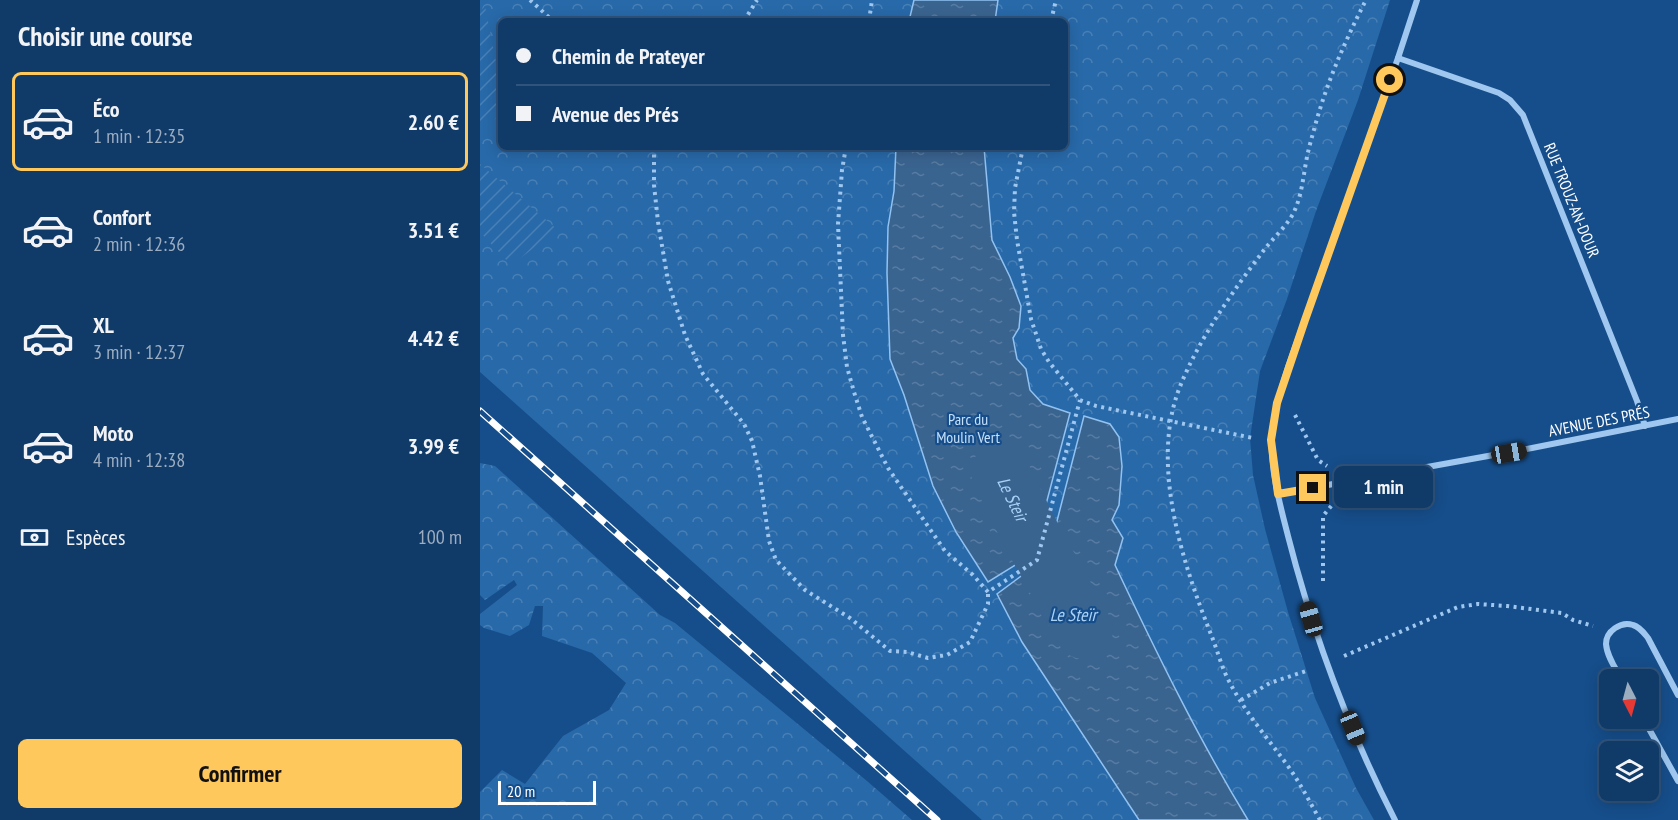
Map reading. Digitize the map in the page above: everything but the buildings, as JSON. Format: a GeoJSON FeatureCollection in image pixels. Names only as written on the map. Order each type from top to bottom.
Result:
{"type":"FeatureCollection","features":[{"type":"Feature","properties":{"kind":"street"},"geometry":{"type":"LineString","coordinates":[[1395,820],[1367,762],[1311,619],[1278,494],[1271,440],[1277,403],[1301,329],[1417,0]]}},
{"type":"Feature","properties":{"kind":"street","name":"RUE TROUZ-AN-DOUR"},"geometry":{"type":"LineString","coordinates":[[1398,58],[1499,93],[1510,100],[1523,116],[1638,401],[1645,426]]}},
{"type":"Feature","properties":{"kind":"street","name":"AVENUE DES PRÉS"},"geometry":{"type":"LineString","coordinates":[[1278,494],[1678,419]]}},
{"type":"Feature","properties":{"kind":"street"},"geometry":{"type":"LineString","coordinates":[[1616,669],[1609,656],[1606,643],[1611,631],[1622,625],[1632,624],[1648,638],[1678,695]]}},
{"type":"Feature","properties":{"kind":"street"},"geometry":{"type":"LineString","coordinates":[[1649,729],[1678,781]]}},
{"type":"Feature","properties":{"kind":"path"},"geometry":{"type":"LineString","coordinates":[[530,0],[550,18]]}},
{"type":"Feature","properties":{"kind":"path"},"geometry":{"type":"LineString","coordinates":[[746,18],[757,0]]}},
{"type":"Feature","properties":{"kind":"path"},"geometry":{"type":"LineString","coordinates":[[869,18],[872,0]]}},
{"type":"Feature","properties":{"kind":"path"},"geometry":{"type":"LineString","coordinates":[[1052,18],[1056,0]]}},
{"type":"Feature","properties":{"kind":"path"},"geometry":{"type":"LineString","coordinates":[[1320,820],[1284,760],[1230,683],[1203,615],[1172,509],[1168,475],[1170,422],[1178,391],[1204,338],[1259,257],[1288,222],[1297,206],[1323,96],[1366,0]]}},
{"type":"Feature","properties":{"kind":"path"},"geometry":{"type":"LineString","coordinates":[[655,150],[654,185],[668,282],[685,335],[703,374],[744,424],[752,441],[769,541],[776,560],[806,590],[850,618],[890,651],[907,652],[928,658],[947,655],[970,642],[988,604],[988,592],[973,575],[945,552],[888,468],[862,417],[847,366],[843,335],[838,236],[845,150]]}},
{"type":"Feature","properties":{"kind":"path"},"geometry":{"type":"LineString","coordinates":[[1022,150],[1015,188],[1014,212],[1031,319],[1041,349],[1080,400],[1110,410],[1250,438],[1271,440]]}},
{"type":"Feature","properties":{"kind":"path"},"geometry":{"type":"LineString","coordinates":[[988,592],[1037,560],[1080,400]]}},
{"type":"Feature","properties":{"kind":"path"},"geometry":{"type":"LineString","coordinates":[[1277,403],[1295,413],[1318,460],[1328,467],[1333,504],[1323,516],[1323,586]]}},
{"type":"Feature","properties":{"kind":"path"},"geometry":{"type":"LineString","coordinates":[[1241,700],[1270,683],[1327,663],[1458,607],[1478,604],[1562,613],[1573,620],[1611,631]]}},
{"type":"Feature","properties":{"kind":"green space","name":"Parc du Moulin Vert"},"geometry":{"type":"Polygon","coordinates":[[[480,0],[1390,0],[1358,100],[1260,371],[1250,438],[1253,475],[1265,529],[1315,698],[1356,788],[1374,820],[982,820],[480,372],[480,0]]]}},
{"type":"Feature","properties":{"kind":"green space"},"geometry":{"type":"Polygon","coordinates":[[[485,6],[498,72],[498,117],[480,129],[480,12],[485,6]]]}},
{"type":"Feature","properties":{"kind":"green space"},"geometry":{"type":"Polygon","coordinates":[[[480,164],[558,230],[511,265],[480,232],[480,164]]]}},
{"type":"Feature","properties":{"kind":"green space"},"geometry":{"type":"Polygon","coordinates":[[[480,463],[495,466],[660,615],[675,623],[912,820],[480,820],[480,792],[502,770],[525,784],[563,736],[609,710],[626,683],[592,653],[542,636],[543,606],[535,606],[529,625],[510,636],[480,625],[480,614],[517,585],[514,580],[485,600],[480,595],[480,463]]]}},
{"type":"Feature","properties":{"kind":"water"},"geometry":{"type":"Polygon","coordinates":[[[914,0],[998,0],[995,18],[910,18],[914,0]]]}},
{"type":"Feature","properties":{"kind":"water"},"geometry":{"type":"Polygon","coordinates":[[[896,150],[984,150],[992,240],[1021,306],[1019,328],[1013,338],[1017,359],[1026,369],[1030,390],[1043,404],[1070,413],[1033,554],[988,582],[956,532],[933,486],[890,359],[888,227],[894,191],[896,150]]]}},
{"type":"Feature","properties":{"kind":"water","name":"Le Steïr"},"geometry":{"type":"Polygon","coordinates":[[[1084,416],[1110,424],[1119,437],[1122,466],[1119,505],[1112,520],[1123,538],[1115,565],[1178,694],[1248,820],[1139,820],[1022,642],[997,594],[1048,556],[1084,416]]]}},
{"type":"Feature","properties":{"kind":"waterway","name":"Le Steir"},"geometry":{"type":"LineString","coordinates":[[1000,472],[1029,531],[1084,630]]}},
{"type":"Feature","properties":{"kind":"railway"},"geometry":{"type":"LineString","coordinates":[[480,411],[937,820]]}},
{"type":"Feature","properties":{"kind":"route"},"geometry":{"type":"LineString","coordinates":[[1313,488],[1278,494],[1271,440],[1273,421],[1288,367],[1390,80]]}}]}
